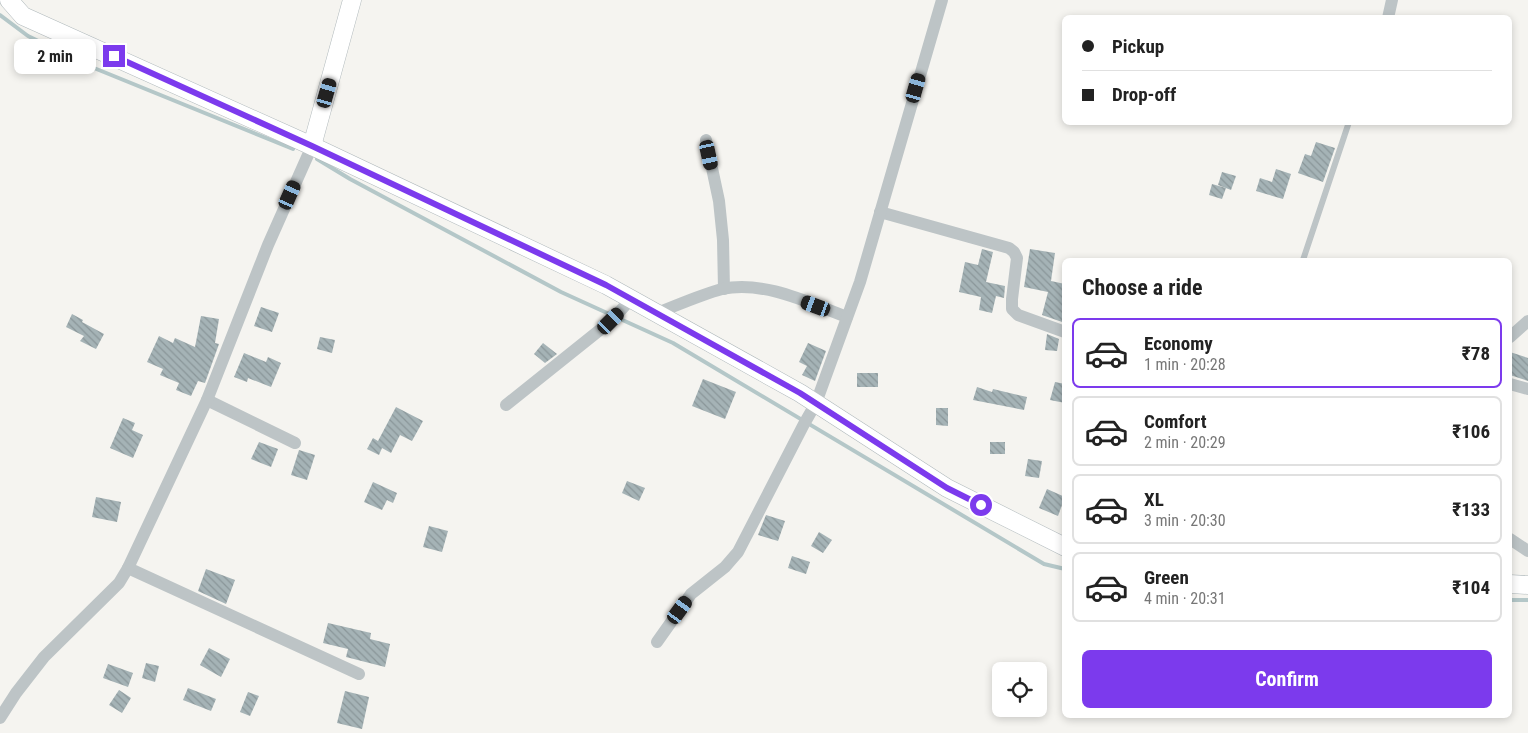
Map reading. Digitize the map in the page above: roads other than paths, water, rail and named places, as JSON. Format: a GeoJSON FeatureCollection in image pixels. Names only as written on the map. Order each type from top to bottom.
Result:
{"type":"FeatureCollection","features":[{"type":"Feature","properties":{"kind":"street"},"geometry":{"type":"LineString","coordinates":[[9,0],[23,16],[312,146],[606,285],[629,301],[657,314],[947,488],[1062,546]]}},
{"type":"Feature","properties":{"kind":"street"},"geometry":{"type":"LineString","coordinates":[[0,718],[16,693],[44,657],[119,583],[128,568],[207,400],[268,245],[312,146],[352,0]]}},
{"type":"Feature","properties":{"kind":"street"},"geometry":{"type":"LineString","coordinates":[[657,642],[691,594],[725,567],[738,552],[813,407],[860,282],[942,0]]}},
{"type":"Feature","properties":{"kind":"street"},"geometry":{"type":"LineString","coordinates":[[1389,15],[1392,0]]}},
{"type":"Feature","properties":{"kind":"street"},"geometry":{"type":"LineString","coordinates":[[706,140],[719,200],[723,240],[724,289]]}},
{"type":"Feature","properties":{"kind":"street"},"geometry":{"type":"LineString","coordinates":[[880,212],[1009,248],[1017,258],[1012,309],[1018,315],[1062,331]]}},
{"type":"Feature","properties":{"kind":"street"},"geometry":{"type":"LineString","coordinates":[[657,314],[724,289],[745,287],[784,294],[847,317]]}},
{"type":"Feature","properties":{"kind":"street"},"geometry":{"type":"LineString","coordinates":[[506,405],[611,321],[629,301]]}},
{"type":"Feature","properties":{"kind":"street"},"geometry":{"type":"LineString","coordinates":[[1512,335],[1528,321]]}},
{"type":"Feature","properties":{"kind":"street"},"geometry":{"type":"LineString","coordinates":[[1512,385],[1528,389]]}},
{"type":"Feature","properties":{"kind":"street"},"geometry":{"type":"LineString","coordinates":[[207,400],[295,443]]}},
{"type":"Feature","properties":{"kind":"street"},"geometry":{"type":"LineString","coordinates":[[1512,540],[1528,551]]}},
{"type":"Feature","properties":{"kind":"street"},"geometry":{"type":"LineString","coordinates":[[128,568],[358,674]]}},
{"type":"Feature","properties":{"kind":"street"},"geometry":{"type":"LineString","coordinates":[[1512,584],[1528,585]]}},
{"type":"Feature","properties":{"kind":"lane"},"geometry":{"type":"LineString","coordinates":[[1304,258],[1348,125]]}},
{"type":"Feature","properties":{"kind":"waterway"},"geometry":{"type":"LineString","coordinates":[[0,15],[28,36],[94,68],[293,149]]}},
{"type":"Feature","properties":{"kind":"waterway"},"geometry":{"type":"LineString","coordinates":[[317,159],[350,179],[561,292],[673,343],[1044,564],[1062,568]]}},
{"type":"Feature","properties":{"kind":"waterway"},"geometry":{"type":"LineString","coordinates":[[1512,600],[1528,600]]}}]}
